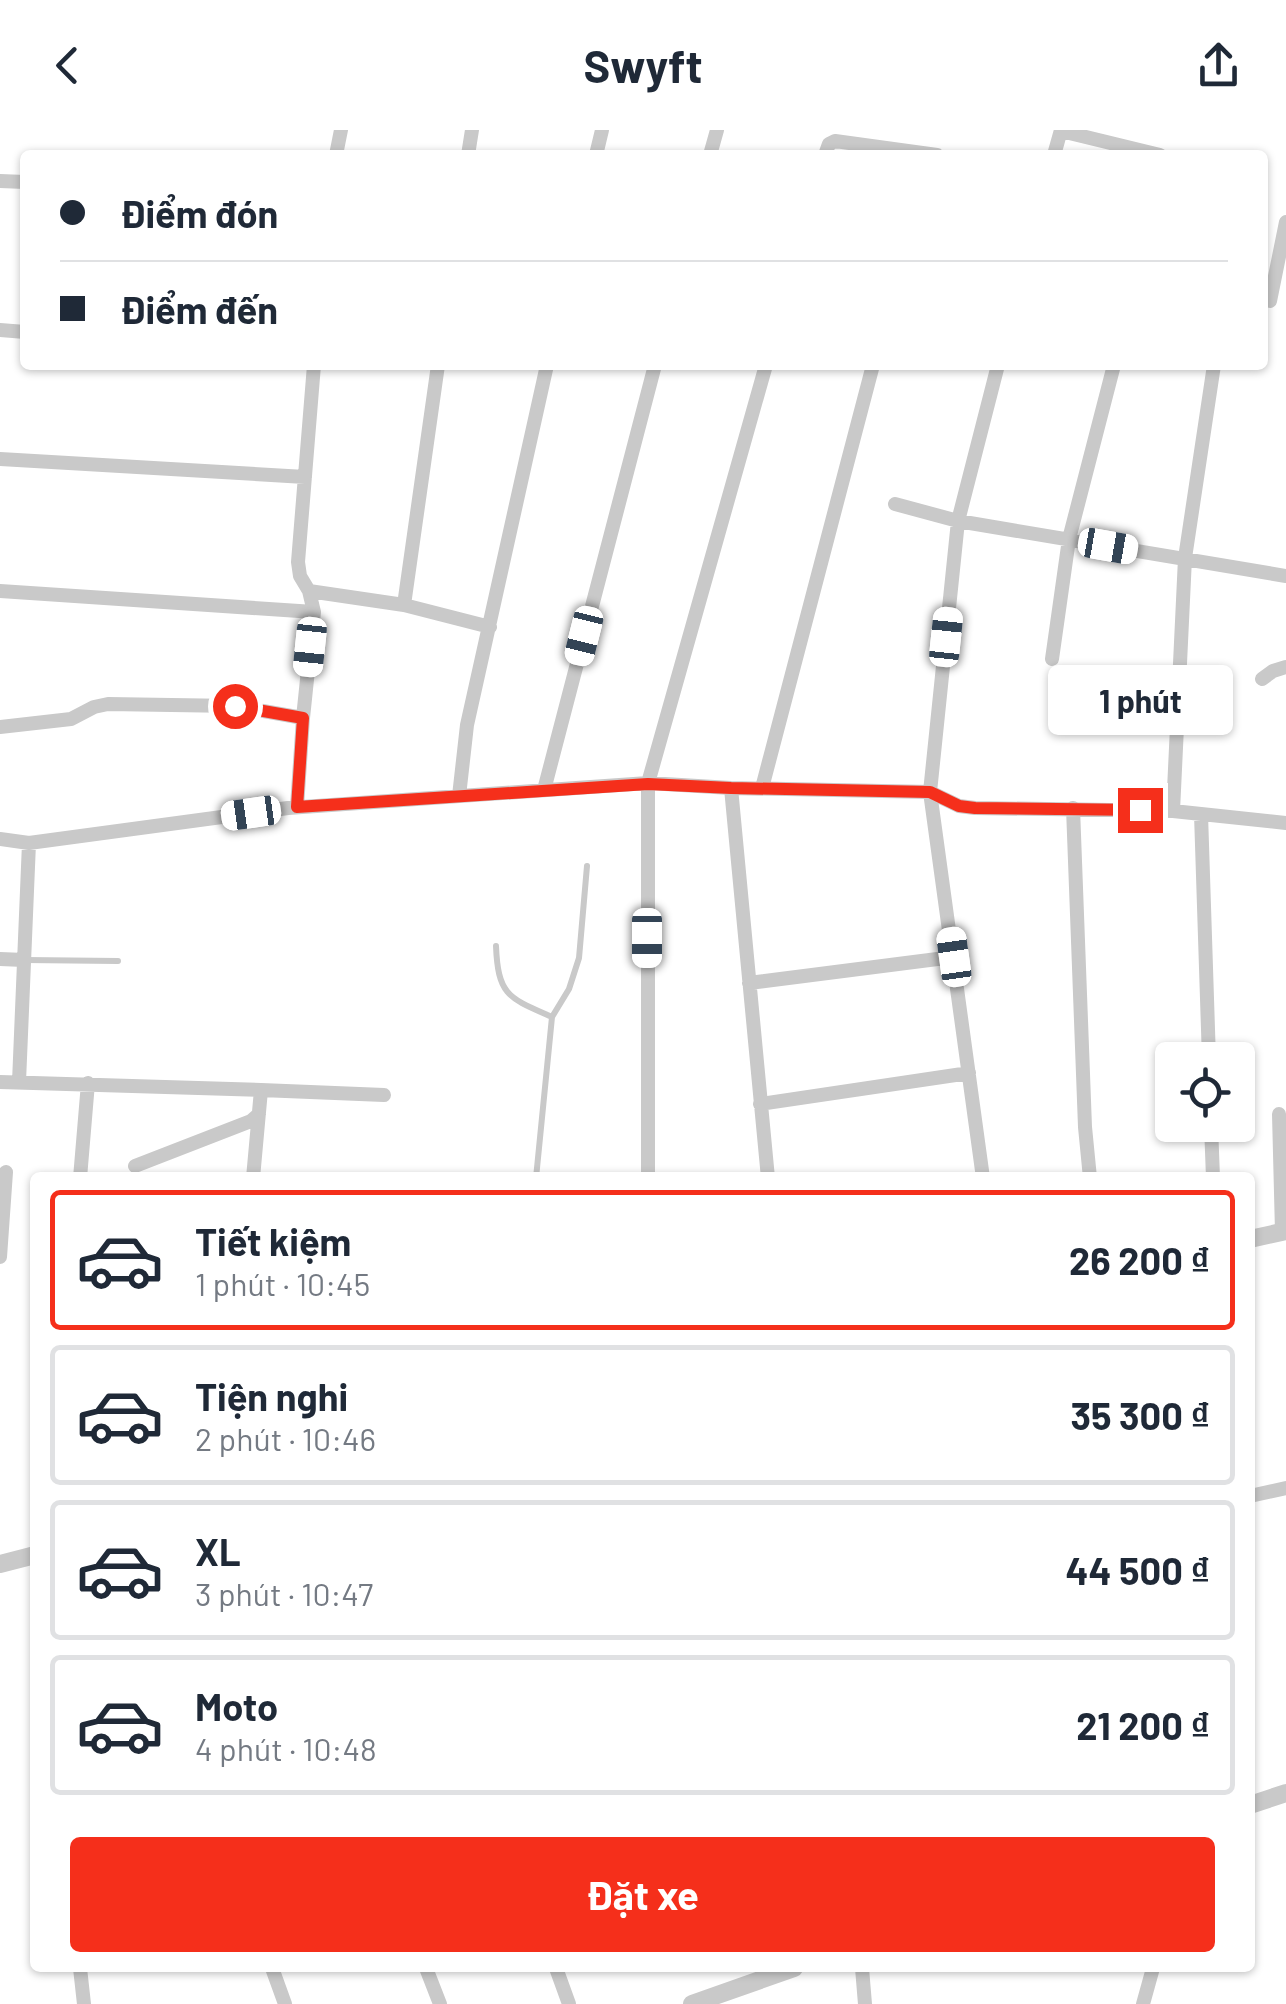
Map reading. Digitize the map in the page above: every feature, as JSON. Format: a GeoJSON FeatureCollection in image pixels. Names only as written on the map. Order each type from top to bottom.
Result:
{"type":"FeatureCollection","features":[{"type":"Feature","properties":{"kind":"street"},"geometry":{"type":"LineString","coordinates":[[1061,130],[1140,150]]}},
{"type":"Feature","properties":{"kind":"street"},"geometry":{"type":"LineString","coordinates":[[826,150],[835,141],[901,150]]}},
{"type":"Feature","properties":{"kind":"street"},"geometry":{"type":"LineString","coordinates":[[1268,293],[1286,222]]}},
{"type":"Feature","properties":{"kind":"street"},"geometry":{"type":"LineString","coordinates":[[297,807],[314,612],[298,562],[314,370]]}},
{"type":"Feature","properties":{"kind":"street"},"geometry":{"type":"LineString","coordinates":[[404,606],[437,370]]}},
{"type":"Feature","properties":{"kind":"street"},"geometry":{"type":"LineString","coordinates":[[460,796],[467,726],[546,370]]}},
{"type":"Feature","properties":{"kind":"street"},"geometry":{"type":"LineString","coordinates":[[544,790],[654,370]]}},
{"type":"Feature","properties":{"kind":"street"},"geometry":{"type":"LineString","coordinates":[[648,1172],[648,784],[765,370]]}},
{"type":"Feature","properties":{"kind":"street"},"geometry":{"type":"LineString","coordinates":[[762,788],[872,370]]}},
{"type":"Feature","properties":{"kind":"street"},"geometry":{"type":"LineString","coordinates":[[983,1172],[930,792],[958,521],[997,370]]}},
{"type":"Feature","properties":{"kind":"street"},"geometry":{"type":"LineString","coordinates":[[1052,659],[1069,539],[1113,370]]}},
{"type":"Feature","properties":{"kind":"street"},"geometry":{"type":"LineString","coordinates":[[1173,811],[1186,558],[1213,370]]}},
{"type":"Feature","properties":{"kind":"street"},"geometry":{"type":"LineString","coordinates":[[0,459],[304,477]]}},
{"type":"Feature","properties":{"kind":"street"},"geometry":{"type":"LineString","coordinates":[[895,504],[958,521],[1286,576]]}},
{"type":"Feature","properties":{"kind":"street"},"geometry":{"type":"LineString","coordinates":[[0,591],[314,612]]}},
{"type":"Feature","properties":{"kind":"street"},"geometry":{"type":"LineString","coordinates":[[309,591],[404,606],[490,628]]}},
{"type":"Feature","properties":{"kind":"street"},"geometry":{"type":"LineString","coordinates":[[1262,679],[1286,667]]}},
{"type":"Feature","properties":{"kind":"street"},"geometry":{"type":"LineString","coordinates":[[0,727],[71,719],[94,706],[108,704],[235,706],[303,718]]}},
{"type":"Feature","properties":{"kind":"street"},"geometry":{"type":"LineString","coordinates":[[0,840],[30,843],[297,807],[648,784],[930,792],[959,806],[975,808],[1173,811],[1286,823]]}},
{"type":"Feature","properties":{"kind":"street"},"geometry":{"type":"LineString","coordinates":[[731,788],[767,1172]]}},
{"type":"Feature","properties":{"kind":"street"},"geometry":{"type":"LineString","coordinates":[[1073,808],[1089,1172]]}},
{"type":"Feature","properties":{"kind":"street"},"geometry":{"type":"LineString","coordinates":[[1201,814],[1208,1042]]}},
{"type":"Feature","properties":{"kind":"street"},"geometry":{"type":"LineString","coordinates":[[19,1082],[30,843]]}},
{"type":"Feature","properties":{"kind":"street"},"geometry":{"type":"LineString","coordinates":[[749,983],[954,957]]}},
{"type":"Feature","properties":{"kind":"street"},"geometry":{"type":"LineString","coordinates":[[0,959],[24,960]]}},
{"type":"Feature","properties":{"kind":"street"},"geometry":{"type":"LineString","coordinates":[[760,1104],[969,1073]]}},
{"type":"Feature","properties":{"kind":"street"},"geometry":{"type":"LineString","coordinates":[[0,1082],[384,1095]]}},
{"type":"Feature","properties":{"kind":"street"},"geometry":{"type":"LineString","coordinates":[[81,1172],[88,1084]]}},
{"type":"Feature","properties":{"kind":"street"},"geometry":{"type":"LineString","coordinates":[[254,1172],[261,1090]]}},
{"type":"Feature","properties":{"kind":"street"},"geometry":{"type":"LineString","coordinates":[[135,1166],[251,1121],[259,1114]]}},
{"type":"Feature","properties":{"kind":"street"},"geometry":{"type":"LineString","coordinates":[[1255,1238],[1284,1232],[1279,1114]]}},
{"type":"Feature","properties":{"kind":"street"},"geometry":{"type":"LineString","coordinates":[[1212,1142],[1213,1172]]}},
{"type":"Feature","properties":{"kind":"street"},"geometry":{"type":"LineString","coordinates":[[0,1257],[6,1172]]}},
{"type":"Feature","properties":{"kind":"street"},"geometry":{"type":"LineString","coordinates":[[1255,1495],[1286,1488]]}},
{"type":"Feature","properties":{"kind":"street"},"geometry":{"type":"LineString","coordinates":[[0,1564],[30,1556]]}},
{"type":"Feature","properties":{"kind":"street"},"geometry":{"type":"LineString","coordinates":[[1255,1803],[1286,1793]]}},
{"type":"Feature","properties":{"kind":"street"},"geometry":{"type":"LineString","coordinates":[[80,1972],[84,2004]]}},
{"type":"Feature","properties":{"kind":"street"},"geometry":{"type":"LineString","coordinates":[[273,1972],[285,2004]]}},
{"type":"Feature","properties":{"kind":"street"},"geometry":{"type":"LineString","coordinates":[[428,1972],[440,2004]]}},
{"type":"Feature","properties":{"kind":"street"},"geometry":{"type":"LineString","coordinates":[[558,1972],[570,2004]]}},
{"type":"Feature","properties":{"kind":"street"},"geometry":{"type":"LineString","coordinates":[[692,2004],[781,1972]]}},
{"type":"Feature","properties":{"kind":"street"},"geometry":{"type":"LineString","coordinates":[[862,1972],[865,2004]]}},
{"type":"Feature","properties":{"kind":"street"},"geometry":{"type":"LineString","coordinates":[[1143,2004],[1152,1972]]}},
{"type":"Feature","properties":{"kind":"lane"},"geometry":{"type":"LineString","coordinates":[[537,1172],[552,1017],[569,988],[579,958],[587,866]]}},
{"type":"Feature","properties":{"kind":"lane"},"geometry":{"type":"LineString","coordinates":[[496,946],[505,992],[521,1004],[552,1017]]}},
{"type":"Feature","properties":{"kind":"lane"},"geometry":{"type":"LineString","coordinates":[[24,960],[118,961]]}},
{"type":"Feature","properties":{"kind":"route"},"geometry":{"type":"LineString","coordinates":[[235,706],[303,718],[297,807],[648,784],[930,792],[959,806],[975,808],[1140,810]]}}]}
